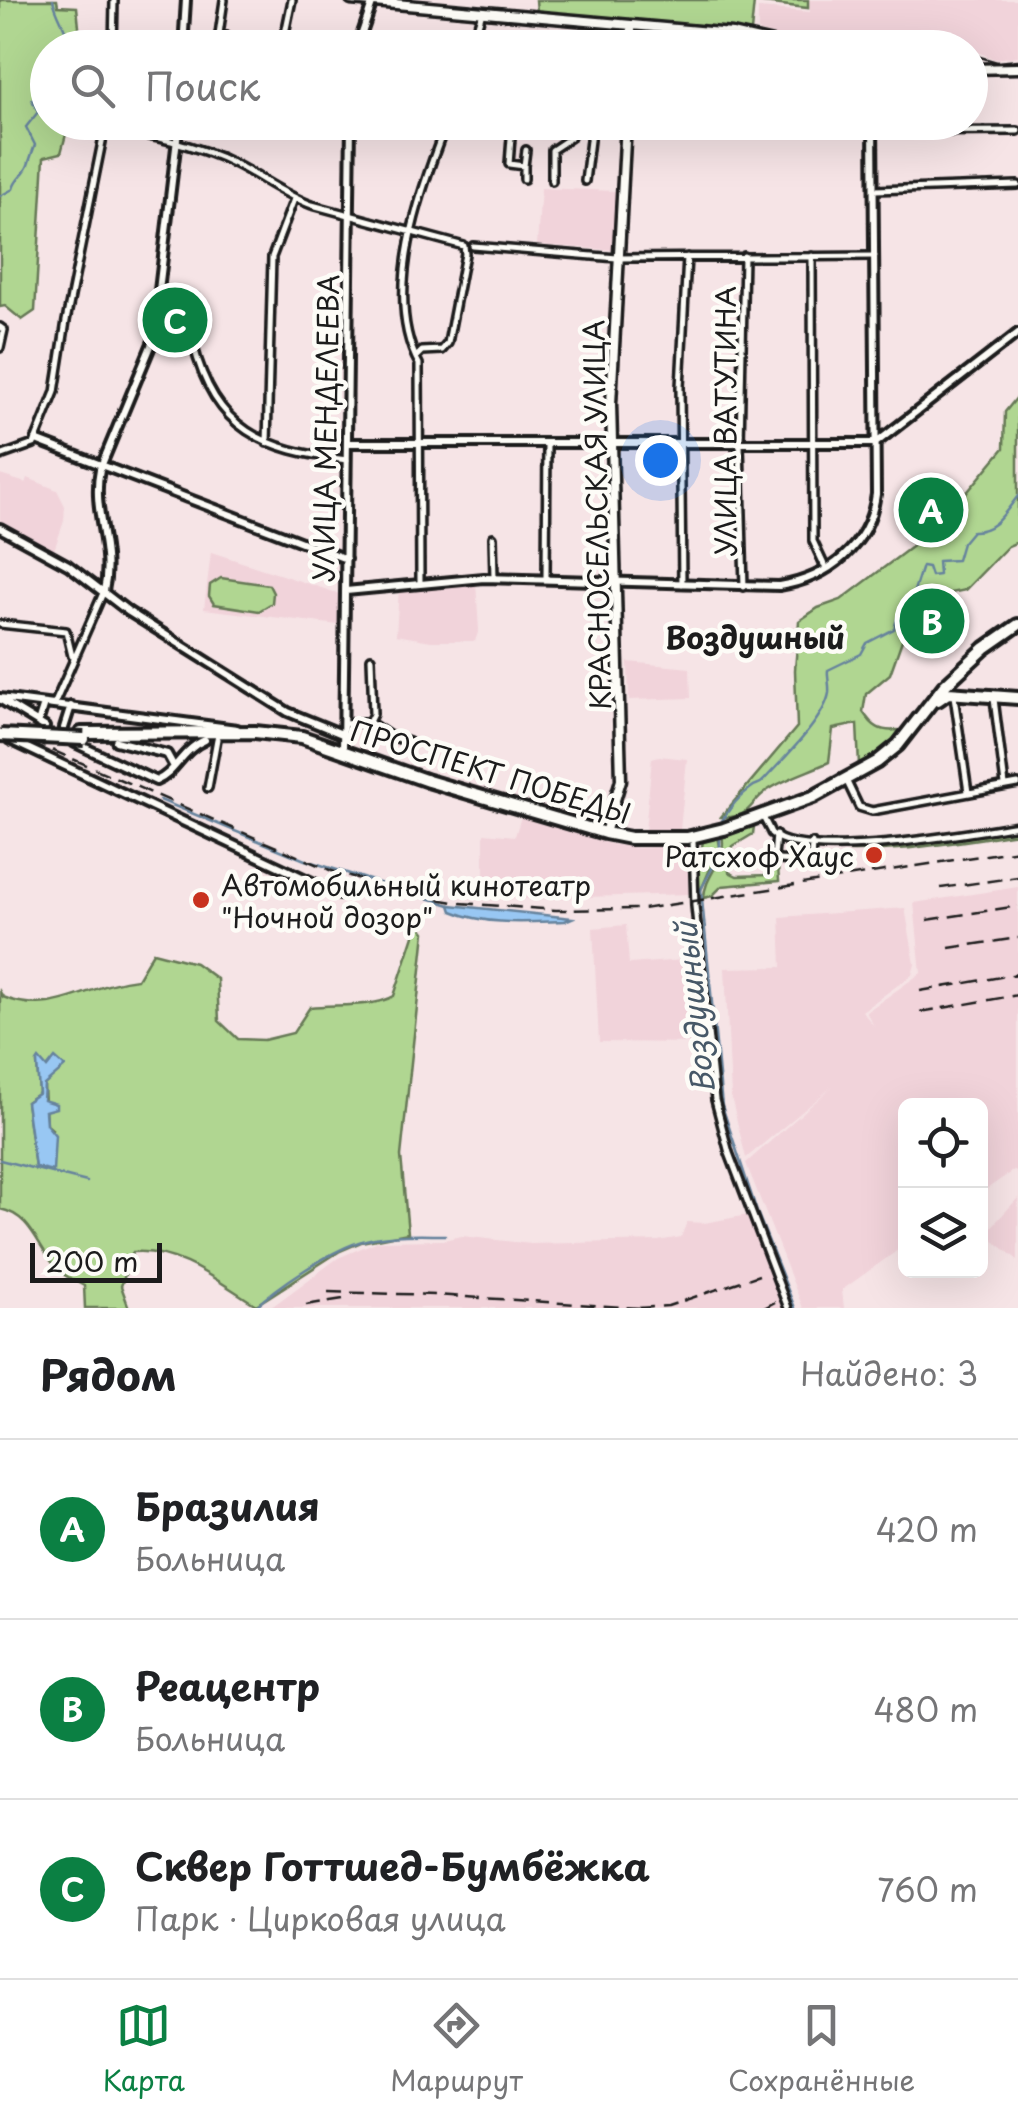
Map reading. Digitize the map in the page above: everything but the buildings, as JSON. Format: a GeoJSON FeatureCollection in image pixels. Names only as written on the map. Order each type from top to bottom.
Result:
{"type":"FeatureCollection","features":[{"type":"Feature","properties":{"kind":"main road"},"geometry":{"type":"LineString","coordinates":[[351,0],[687,30]]}},
{"type":"Feature","properties":{"kind":"main road"},"geometry":{"type":"LineString","coordinates":[[631,25],[631,30]]}},
{"type":"Feature","properties":{"kind":"main road"},"geometry":{"type":"LineString","coordinates":[[988,69],[1018,68]]}},
{"type":"Feature","properties":{"kind":"main road","name":"КРАСНОСЕЛЬСКАЯ УЛИЦА"},"geometry":{"type":"LineString","coordinates":[[604,836],[621,780],[621,666],[612,442],[625,140]]}},
{"type":"Feature","properties":{"kind":"main road","name":"ПРОСПЕКТ ПОБЕДЫ"},"geometry":{"type":"LineString","coordinates":[[80,738],[256,732],[302,737],[429,786],[604,836],[638,844],[694,839],[813,798],[877,762],[915,726],[950,680],[984,648],[1018,625]]}},
{"type":"Feature","properties":{"kind":"main road"},"geometry":{"type":"LineString","coordinates":[[950,680],[954,693],[1018,698]]}},
{"type":"Feature","properties":{"kind":"main road","name":"ПРОСПЕКТ ПОБЕДЫ"},"geometry":{"type":"LineString","coordinates":[[763,817],[814,802],[848,784],[900,748],[940,696],[954,693]]}},
{"type":"Feature","properties":{"kind":"main road","name":"ПРОСПЕКТ ПОБЕДЫ"},"geometry":{"type":"LineString","coordinates":[[3,734],[116,740],[272,738],[338,752]]}},
{"type":"Feature","properties":{"kind":"street"},"geometry":{"type":"LineString","coordinates":[[114,0],[114,30]]}},
{"type":"Feature","properties":{"kind":"street"},"geometry":{"type":"LineString","coordinates":[[184,30],[186,0]]}},
{"type":"Feature","properties":{"kind":"street"},"geometry":{"type":"LineString","coordinates":[[220,30],[224,0]]}},
{"type":"Feature","properties":{"kind":"street"},"geometry":{"type":"LineString","coordinates":[[286,30],[292,0]]}},
{"type":"Feature","properties":{"kind":"street"},"geometry":{"type":"LineString","coordinates":[[365,30],[377,2]]}},
{"type":"Feature","properties":{"kind":"street"},"geometry":{"type":"LineString","coordinates":[[476,30],[482,12]]}},
{"type":"Feature","properties":{"kind":"street"},"geometry":{"type":"LineString","coordinates":[[988,130],[1018,131]]}},
{"type":"Feature","properties":{"kind":"street"},"geometry":{"type":"LineString","coordinates":[[0,456],[34,444],[56,392],[102,140]]}},
{"type":"Feature","properties":{"kind":"street"},"geometry":{"type":"LineString","coordinates":[[169,140],[233,162],[294,199],[350,218],[464,246],[466,254],[448,343],[442,350],[422,351],[416,358]]}},
{"type":"Feature","properties":{"kind":"street","name":"УЛИЦА МЕНДЕЛЕЕВА"},"geometry":{"type":"LineString","coordinates":[[338,752],[344,724],[351,140]]}},
{"type":"Feature","properties":{"kind":"street"},"geometry":{"type":"LineString","coordinates":[[420,582],[420,364],[411,350],[405,302],[411,232],[441,140]]}},
{"type":"Feature","properties":{"kind":"street"},"geometry":{"type":"LineString","coordinates":[[513,140],[509,164],[524,166]]}},
{"type":"Feature","properties":{"kind":"street"},"geometry":{"type":"LineString","coordinates":[[552,181],[552,150],[567,140]]}},
{"type":"Feature","properties":{"kind":"street"},"geometry":{"type":"LineString","coordinates":[[584,181],[590,140]]}},
{"type":"Feature","properties":{"kind":"street"},"geometry":{"type":"LineString","coordinates":[[346,591],[494,578],[744,586],[798,583],[849,554],[870,523],[876,494],[873,140]]}},
{"type":"Feature","properties":{"kind":"street"},"geometry":{"type":"LineString","coordinates":[[54,705],[104,591],[108,565],[96,488],[102,463],[152,340],[177,142]]}},
{"type":"Feature","properties":{"kind":"street"},"geometry":{"type":"LineString","coordinates":[[524,178],[526,150]]}},
{"type":"Feature","properties":{"kind":"street"},"geometry":{"type":"LineString","coordinates":[[875,190],[1018,185]]}},
{"type":"Feature","properties":{"kind":"street"},"geometry":{"type":"LineString","coordinates":[[267,443],[272,257],[294,199]]}},
{"type":"Feature","properties":{"kind":"street"},"geometry":{"type":"LineString","coordinates":[[473,246],[617,258],[875,256]]}},
{"type":"Feature","properties":{"kind":"street"},"geometry":{"type":"LineString","coordinates":[[682,584],[680,442],[687,256]]}},
{"type":"Feature","properties":{"kind":"street","name":"УЛИЦА ВАТУТИНА"},"geometry":{"type":"LineString","coordinates":[[744,256],[740,443],[744,586]]}},
{"type":"Feature","properties":{"kind":"street"},"geometry":{"type":"LineString","coordinates":[[812,256],[813,540],[826,570]]}},
{"type":"Feature","properties":{"kind":"street"},"geometry":{"type":"LineString","coordinates":[[157,294],[197,300],[193,343],[200,368],[221,407],[252,437],[297,453],[347,460]]}},
{"type":"Feature","properties":{"kind":"street"},"geometry":{"type":"LineString","coordinates":[[0,327],[4,330],[0,348]]}},
{"type":"Feature","properties":{"kind":"street"},"geometry":{"type":"LineString","coordinates":[[348,443],[876,443],[1018,332]]}},
{"type":"Feature","properties":{"kind":"street"},"geometry":{"type":"LineString","coordinates":[[152,340],[193,343]]}},
{"type":"Feature","properties":{"kind":"street"},"geometry":{"type":"LineString","coordinates":[[36,440],[346,559]]}},
{"type":"Feature","properties":{"kind":"street"},"geometry":{"type":"LineString","coordinates":[[546,578],[547,442]]}},
{"type":"Feature","properties":{"kind":"street"},"geometry":{"type":"LineString","coordinates":[[0,528],[68,565],[129,612],[288,712],[342,734]]}},
{"type":"Feature","properties":{"kind":"street"},"geometry":{"type":"LineString","coordinates":[[493,537],[494,578]]}},
{"type":"Feature","properties":{"kind":"street"},"geometry":{"type":"LineString","coordinates":[[0,624],[66,631],[73,658]]}},
{"type":"Feature","properties":{"kind":"street"},"geometry":{"type":"LineString","coordinates":[[369,722],[373,714],[371,658]]}},
{"type":"Feature","properties":{"kind":"street"},"geometry":{"type":"LineString","coordinates":[[954,693],[968,792]]}},
{"type":"Feature","properties":{"kind":"street"},"geometry":{"type":"LineString","coordinates":[[994,696],[1005,785]]}},
{"type":"Feature","properties":{"kind":"street"},"geometry":{"type":"LineString","coordinates":[[0,699],[42,725],[44,704]]}},
{"type":"Feature","properties":{"kind":"street"},"geometry":{"type":"LineString","coordinates":[[0,699],[256,732]]}},
{"type":"Feature","properties":{"kind":"street"},"geometry":{"type":"LineString","coordinates":[[64,728],[70,706]]}},
{"type":"Feature","properties":{"kind":"street"},"geometry":{"type":"LineString","coordinates":[[183,735],[190,729],[189,721]]}},
{"type":"Feature","properties":{"kind":"street"},"geometry":{"type":"LineString","coordinates":[[344,724],[369,722],[390,736],[409,742]]}},
{"type":"Feature","properties":{"kind":"street","name":"ПРОСПЕКТ ПОБЕДЫ"},"geometry":{"type":"LineString","coordinates":[[3,734],[340,895]]}},
{"type":"Feature","properties":{"kind":"street"},"geometry":{"type":"LineString","coordinates":[[80,738],[150,781],[161,781],[187,750],[211,740],[208,788]]}},
{"type":"Feature","properties":{"kind":"street"},"geometry":{"type":"LineString","coordinates":[[116,740],[166,754],[173,766]]}},
{"type":"Feature","properties":{"kind":"street"},"geometry":{"type":"LineString","coordinates":[[848,784],[859,807],[872,811],[1018,784]]}},
{"type":"Feature","properties":{"kind":"street"},"geometry":{"type":"LineString","coordinates":[[763,817],[784,840],[856,847],[894,845],[1018,825]]}},
{"type":"Feature","properties":{"kind":"street"},"geometry":{"type":"LineString","coordinates":[[776,835],[774,857],[780,860],[811,862],[812,844]]}},
{"type":"Feature","properties":{"kind":"street"},"geometry":{"type":"LineString","coordinates":[[694,839],[695,906],[715,1100],[729,1153],[788,1308]]}},
{"type":"Feature","properties":{"kind":"shaded area"},"geometry":{"type":"Polygon","coordinates":[[[808,0],[1018,0],[1018,56],[988,56],[988,30],[758,30],[758,8],[810,12],[808,0]]]}},
{"type":"Feature","properties":{"kind":"shaded area"},"geometry":{"type":"Polygon","coordinates":[[[541,188],[616,191],[613,250],[537,245],[541,188]]]}},
{"type":"Feature","properties":{"kind":"shaded area"},"geometry":{"type":"Polygon","coordinates":[[[0,475],[26,483],[28,478],[57,490],[65,506],[53,553],[0,523],[0,475]]]}},
{"type":"Feature","properties":{"kind":"shaded area"},"geometry":{"type":"Polygon","coordinates":[[[211,552],[340,594],[339,625],[204,609],[211,552]]]}},
{"type":"Feature","properties":{"kind":"shaded area"},"geometry":{"type":"Polygon","coordinates":[[[476,583],[479,630],[475,641],[431,641],[396,635],[399,588],[476,583]]]}},
{"type":"Feature","properties":{"kind":"shaded area"},"geometry":{"type":"Polygon","coordinates":[[[628,662],[690,668],[691,698],[629,700],[628,662]]]}},
{"type":"Feature","properties":{"kind":"shaded area"},"geometry":{"type":"Polygon","coordinates":[[[652,758],[687,759],[680,830],[645,831],[652,758]]]}},
{"type":"Feature","properties":{"kind":"shaded area"},"geometry":{"type":"Polygon","coordinates":[[[521,817],[611,844],[637,848],[687,846],[691,848],[691,894],[515,899],[510,894],[484,893],[484,833],[515,836],[521,817]]]}},
{"type":"Feature","properties":{"kind":"shaded area"},"geometry":{"type":"Polygon","coordinates":[[[1018,887],[1018,1174],[1014,1170],[988,1188],[988,1098],[898,1098],[898,1250],[842,1290],[844,1308],[803,1308],[746,1163],[833,1086],[746,1158],[731,1097],[725,968],[782,967],[780,917],[905,908],[915,964],[912,975],[862,1011],[874,1026],[866,1012],[921,973],[914,903],[1018,887]]]}},
{"type":"Feature","properties":{"kind":"shaded area"},"geometry":{"type":"Polygon","coordinates":[[[626,925],[629,964],[698,959],[706,1043],[599,1042],[593,928],[626,925]]]}},
{"type":"Feature","properties":{"kind":"shaded area"},"geometry":{"type":"Polygon","coordinates":[[[1018,1198],[1018,1260],[988,1236],[988,1231],[1018,1198]]]}},
{"type":"Feature","properties":{"kind":"shaded area"},"geometry":{"type":"Polygon","coordinates":[[[748,1215],[785,1308],[270,1308],[338,1258],[378,1241],[462,1236],[531,1244],[658,1241],[681,1237],[687,1222],[748,1215]]]}},
{"type":"Feature","properties":{"kind":"green space"},"geometry":{"type":"Polygon","coordinates":[[[0,0],[57,0],[58,6],[77,7],[79,30],[30,30],[30,140],[64,140],[61,153],[44,157],[35,311],[22,320],[5,306],[0,307],[0,0]]]}},
{"type":"Feature","properties":{"kind":"green space"},"geometry":{"type":"Polygon","coordinates":[[[536,0],[808,0],[808,8],[754,2],[751,30],[537,11],[536,0]]]}},
{"type":"Feature","properties":{"kind":"green space"},"geometry":{"type":"Polygon","coordinates":[[[159,299],[195,302],[192,341],[155,337],[159,299]]]}},
{"type":"Feature","properties":{"kind":"green space"},"geometry":{"type":"Polygon","coordinates":[[[1018,396],[1018,542],[1008,546],[965,590],[941,595],[928,603],[906,629],[890,674],[866,694],[863,712],[870,721],[882,729],[898,730],[903,736],[859,765],[857,724],[833,729],[829,762],[775,786],[744,813],[721,817],[797,727],[795,670],[799,621],[818,608],[841,600],[939,526],[1004,448],[1005,412],[1018,396]]]}},
{"type":"Feature","properties":{"kind":"green space"},"geometry":{"type":"Polygon","coordinates":[[[221,578],[269,585],[272,603],[259,611],[214,604],[209,596],[210,585],[221,578]]]}},
{"type":"Feature","properties":{"kind":"green space"},"geometry":{"type":"Polygon","coordinates":[[[754,826],[753,834],[733,846],[729,872],[737,876],[769,875],[772,866],[778,866],[779,881],[722,886],[704,898],[722,853],[722,836],[754,826]]]}},
{"type":"Feature","properties":{"kind":"green space"},"geometry":{"type":"Polygon","coordinates":[[[1018,827],[1018,833],[916,847],[814,849],[814,845],[916,842],[1018,827]]]}},
{"type":"Feature","properties":{"kind":"green space"},"geometry":{"type":"Polygon","coordinates":[[[718,837],[720,846],[698,897],[697,868],[703,842],[718,837]]]}},
{"type":"Feature","properties":{"kind":"green space"},"geometry":{"type":"Polygon","coordinates":[[[418,923],[425,932],[401,1156],[408,1233],[361,1242],[340,1251],[256,1305],[182,1261],[150,1252],[133,1252],[121,1286],[129,1308],[85,1308],[84,1286],[54,1265],[21,1219],[0,1209],[0,992],[3,997],[22,1002],[55,1002],[137,979],[153,952],[195,963],[217,979],[219,1021],[238,1039],[264,1040],[293,1033],[310,1007],[365,1004],[394,996],[418,923]],[[39,1060],[39,1093],[26,1102],[35,1167],[52,1129],[46,1124],[44,1085],[51,1078],[39,1060]]]}},
{"type":"Feature","properties":{"kind":"water"},"geometry":{"type":"Polygon","coordinates":[[[450,905],[572,918],[493,921],[465,916],[452,911],[450,905]]]}},
{"type":"Feature","properties":{"kind":"water"},"geometry":{"type":"Polygon","coordinates":[[[55,1058],[65,1067],[44,1085],[43,1100],[56,1104],[56,1108],[45,1111],[46,1124],[55,1135],[53,1171],[35,1167],[26,1102],[39,1093],[37,1062],[39,1059],[47,1068],[55,1058]]]}},
{"type":"Feature","properties":{"kind":"waterway"},"geometry":{"type":"LineString","coordinates":[[53,0],[65,30]]}},
{"type":"Feature","properties":{"kind":"waterway"},"geometry":{"type":"LineString","coordinates":[[30,122],[26,127],[30,135]]}},
{"type":"Feature","properties":{"kind":"waterway"},"geometry":{"type":"LineString","coordinates":[[0,196],[13,189],[25,171],[35,145],[32,140]]}},
{"type":"Feature","properties":{"kind":"waterway","name":"Воздушный"},"geometry":{"type":"LineString","coordinates":[[720,824],[820,715],[829,693],[828,670],[861,654],[867,643],[894,629],[899,612],[908,610],[922,566],[928,567],[931,576],[939,575],[938,561],[957,560],[962,543],[972,531],[993,525],[1018,496]]}},
{"type":"Feature","properties":{"kind":"waterway"},"geometry":{"type":"LineString","coordinates":[[160,800],[305,860],[450,905]]}},
{"type":"Feature","properties":{"kind":"waterway","name":"Воздушный"},"geometry":{"type":"LineString","coordinates":[[720,832],[720,854],[701,889],[722,1106],[757,1212],[795,1308]]}},
{"type":"Feature","properties":{"kind":"waterway"},"geometry":{"type":"LineString","coordinates":[[708,848],[720,854]]}},
{"type":"Feature","properties":{"kind":"waterway"},"geometry":{"type":"LineString","coordinates":[[0,1160],[87,1182]]}},
{"type":"Feature","properties":{"kind":"waterway"},"geometry":{"type":"LineString","coordinates":[[254,1308],[304,1270],[359,1242],[391,1236],[445,1235]]}},
{"type":"Feature","properties":{"kind":"tram line"},"geometry":{"type":"LineString","coordinates":[[988,59],[1018,60]]}},
{"type":"Feature","properties":{"kind":"railway"},"geometry":{"type":"LineString","coordinates":[[31,741],[332,871],[419,896],[460,903],[556,910],[643,909],[1018,850]]}},
{"type":"Feature","properties":{"kind":"railway"},"geometry":{"type":"LineString","coordinates":[[941,888],[1018,877]]}},
{"type":"Feature","properties":{"kind":"railway"},"geometry":{"type":"LineString","coordinates":[[927,920],[1018,906]]}},
{"type":"Feature","properties":{"kind":"railway"},"geometry":{"type":"LineString","coordinates":[[949,948],[1018,938]]}},
{"type":"Feature","properties":{"kind":"railway"},"geometry":{"type":"LineString","coordinates":[[920,991],[1018,974]]}},
{"type":"Feature","properties":{"kind":"railway"},"geometry":{"type":"LineString","coordinates":[[920,1012],[1018,995]]}},
{"type":"Feature","properties":{"kind":"railway"},"geometry":{"type":"LineString","coordinates":[[638,1308],[668,1306],[759,1275]]}},
{"type":"Feature","properties":{"kind":"railway"},"geometry":{"type":"LineString","coordinates":[[328,1292],[640,1308]]}},
{"type":"Feature","properties":{"kind":"railway"},"geometry":{"type":"LineString","coordinates":[[306,1305],[343,1299]]}},
{"type":"Feature","properties":{"kind":"railway"},"geometry":{"type":"LineString","coordinates":[[764,1308],[775,1302]]}},
{"type":"Feature","properties":{"kind":"place","name":"Сквер Готтшед-Бумбёжка"},"geometry":{"type":"Point","coordinates":[175,320]}},
{"type":"Feature","properties":{"kind":"place","name":"Бразилия"},"geometry":{"type":"Point","coordinates":[931,510]}},
{"type":"Feature","properties":{"kind":"place","name":"Реацентр"},"geometry":{"type":"Point","coordinates":[932,621]}},
{"type":"Feature","properties":{"kind":"place","name":"Ратсхоф Хаус"},"geometry":{"type":"Point","coordinates":[874,855]}},
{"type":"Feature","properties":{"kind":"place","name":"Автомобильный кинотеатр \"Ночной дозор\""},"geometry":{"type":"Point","coordinates":[201,900]}},
{"type":"Feature","properties":{"kind":"district","name":"Воздушный"},"geometry":{"type":"Point","coordinates":[755,636]}}]}
